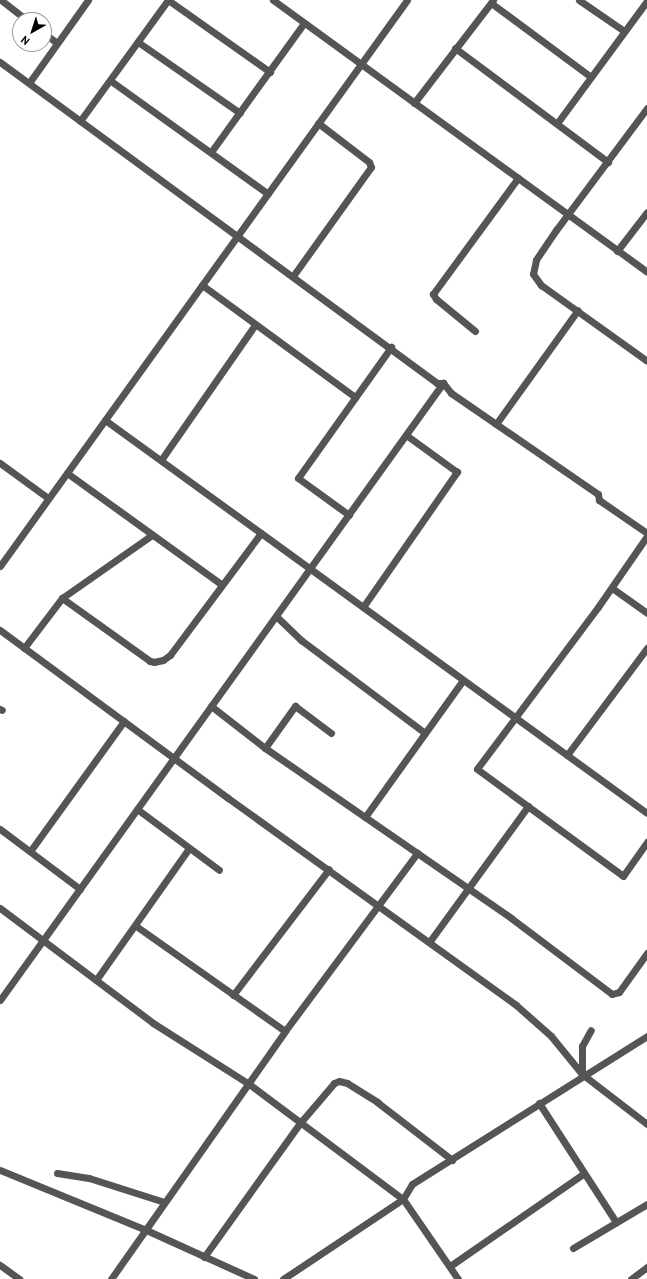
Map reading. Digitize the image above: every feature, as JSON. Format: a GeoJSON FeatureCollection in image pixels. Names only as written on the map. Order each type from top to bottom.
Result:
{"type":"FeatureCollection","features":[{"type":"Feature","properties":{"kind":"street"},"geometry":{"type":"LineString","coordinates":[[1,0],[10,3],[19,12]]}},
{"type":"Feature","properties":{"kind":"street"},"geometry":{"type":"LineString","coordinates":[[29,83],[88,0]]}},
{"type":"Feature","properties":{"kind":"street"},"geometry":{"type":"LineString","coordinates":[[80,121],[111,81],[168,0],[270,72]]}},
{"type":"Feature","properties":{"kind":"street"},"geometry":{"type":"LineString","coordinates":[[273,0],[647,272]]}},
{"type":"Feature","properties":{"kind":"street"},"geometry":{"type":"LineString","coordinates":[[0,566],[407,0]]}},
{"type":"Feature","properties":{"kind":"street"},"geometry":{"type":"LineString","coordinates":[[579,0],[624,31]]}},
{"type":"Feature","properties":{"kind":"street"},"geometry":{"type":"LineString","coordinates":[[558,122],[647,1]]}},
{"type":"Feature","properties":{"kind":"street"},"geometry":{"type":"LineString","coordinates":[[414,103],[492,2],[591,77]]}},
{"type":"Feature","properties":{"kind":"street"},"geometry":{"type":"LineString","coordinates":[[211,152],[304,23]]}},
{"type":"Feature","properties":{"kind":"street"},"geometry":{"type":"LineString","coordinates":[[52,39],[57,43]]}},
{"type":"Feature","properties":{"kind":"street"},"geometry":{"type":"LineString","coordinates":[[138,42],[240,113]]}},
{"type":"Feature","properties":{"kind":"street"},"geometry":{"type":"LineString","coordinates":[[455,48],[558,122],[608,162]]}},
{"type":"Feature","properties":{"kind":"street"},"geometry":{"type":"LineString","coordinates":[[0,62],[437,382],[443,383],[451,393],[598,494],[599,500],[647,534],[612,588],[477,769],[623,876],[647,842]]}},
{"type":"Feature","properties":{"kind":"street"},"geometry":{"type":"LineString","coordinates":[[111,81],[268,194]]}},
{"type":"Feature","properties":{"kind":"street"},"geometry":{"type":"LineString","coordinates":[[647,108],[536,260],[533,274],[541,285],[578,310],[647,361]]}},
{"type":"Feature","properties":{"kind":"street"},"geometry":{"type":"LineString","coordinates":[[293,276],[371,167],[369,162],[318,123]]}},
{"type":"Feature","properties":{"kind":"street"},"geometry":{"type":"LineString","coordinates":[[475,331],[436,300],[433,294],[518,178]]}},
{"type":"Feature","properties":{"kind":"street"},"geometry":{"type":"LineString","coordinates":[[617,251],[647,212]]}},
{"type":"Feature","properties":{"kind":"street"},"geometry":{"type":"LineString","coordinates":[[202,286],[355,397]]}},
{"type":"Feature","properties":{"kind":"street"},"geometry":{"type":"LineString","coordinates":[[496,424],[578,310]]}},
{"type":"Feature","properties":{"kind":"street"},"geometry":{"type":"LineString","coordinates":[[161,460],[255,325]]}},
{"type":"Feature","properties":{"kind":"street"},"geometry":{"type":"LineString","coordinates":[[348,515],[298,478],[391,347]]}},
{"type":"Feature","properties":{"kind":"street"},"geometry":{"type":"LineString","coordinates":[[0,1000],[443,383]]}},
{"type":"Feature","properties":{"kind":"street"},"geometry":{"type":"LineString","coordinates":[[105,420],[647,813]]}},
{"type":"Feature","properties":{"kind":"street"},"geometry":{"type":"LineString","coordinates":[[363,607],[457,472],[406,435]]}},
{"type":"Feature","properties":{"kind":"street"},"geometry":{"type":"LineString","coordinates":[[0,463],[48,498]]}},
{"type":"Feature","properties":{"kind":"street"},"geometry":{"type":"LineString","coordinates":[[67,473],[221,584]]}},
{"type":"Feature","properties":{"kind":"street"},"geometry":{"type":"LineString","coordinates":[[62,598],[104,630],[154,662],[170,655],[221,584],[261,533]]}},
{"type":"Feature","properties":{"kind":"street"},"geometry":{"type":"LineString","coordinates":[[24,648],[62,598],[152,535]]}},
{"type":"Feature","properties":{"kind":"street"},"geometry":{"type":"LineString","coordinates":[[612,588],[647,613]]}},
{"type":"Feature","properties":{"kind":"street"},"geometry":{"type":"LineString","coordinates":[[276,616],[301,640],[425,733]]}},
{"type":"Feature","properties":{"kind":"street"},"geometry":{"type":"LineString","coordinates":[[0,630],[174,758],[430,941],[534,1019],[583,1075],[647,1124]]}},
{"type":"Feature","properties":{"kind":"street"},"geometry":{"type":"LineString","coordinates":[[567,755],[647,648]]}},
{"type":"Feature","properties":{"kind":"street"},"geometry":{"type":"LineString","coordinates":[[365,817],[463,680]]}},
{"type":"Feature","properties":{"kind":"street"},"geometry":{"type":"LineString","coordinates":[[211,706],[265,748],[469,888],[612,994],[619,992],[647,953]]}},
{"type":"Feature","properties":{"kind":"street"},"geometry":{"type":"LineString","coordinates":[[265,748],[295,706],[331,733]]}},
{"type":"Feature","properties":{"kind":"street"},"geometry":{"type":"LineString","coordinates":[[31,850],[124,721]]}},
{"type":"Feature","properties":{"kind":"street"},"geometry":{"type":"LineString","coordinates":[[430,941],[528,806]]}},
{"type":"Feature","properties":{"kind":"street"},"geometry":{"type":"LineString","coordinates":[[137,809],[219,870]]}},
{"type":"Feature","properties":{"kind":"street"},"geometry":{"type":"LineString","coordinates":[[0,829],[31,850],[80,889]]}},
{"type":"Feature","properties":{"kind":"street"},"geometry":{"type":"LineString","coordinates":[[96,980],[136,926],[189,848]]}},
{"type":"Feature","properties":{"kind":"street"},"geometry":{"type":"LineString","coordinates":[[111,1279],[144,1229],[249,1084],[285,1031],[380,905],[417,853]]}},
{"type":"Feature","properties":{"kind":"street"},"geometry":{"type":"LineString","coordinates":[[233,995],[329,870]]}},
{"type":"Feature","properties":{"kind":"street"},"geometry":{"type":"LineString","coordinates":[[0,908],[153,1023],[249,1084],[403,1198],[458,1279]]}},
{"type":"Feature","properties":{"kind":"street"},"geometry":{"type":"LineString","coordinates":[[136,926],[285,1031]]}},
{"type":"Feature","properties":{"kind":"street"},"geometry":{"type":"LineString","coordinates":[[583,1075],[582,1046],[591,1030]]}},
{"type":"Feature","properties":{"kind":"street"},"geometry":{"type":"LineString","coordinates":[[283,1279],[403,1198],[412,1184],[647,1036]]}},
{"type":"Feature","properties":{"kind":"street"},"geometry":{"type":"LineString","coordinates":[[204,1257],[300,1122],[334,1083],[339,1081],[347,1083],[377,1102],[452,1160]]}},
{"type":"Feature","properties":{"kind":"street"},"geometry":{"type":"LineString","coordinates":[[539,1103],[583,1174],[616,1222]]}},
{"type":"Feature","properties":{"kind":"street"},"geometry":{"type":"LineString","coordinates":[[0,1170],[144,1229],[254,1279]]}},
{"type":"Feature","properties":{"kind":"street"},"geometry":{"type":"LineString","coordinates":[[57,1173],[89,1178],[164,1202]]}},
{"type":"Feature","properties":{"kind":"street"},"geometry":{"type":"LineString","coordinates":[[450,1266],[583,1174]]}},
{"type":"Feature","properties":{"kind":"street"},"geometry":{"type":"LineString","coordinates":[[573,1248],[647,1204]]}},
{"type":"Feature","properties":{"kind":"street"},"geometry":{"type":"LineString","coordinates":[[0,1265],[19,1279]]}},
{"type":"Feature","properties":{"kind":"street"},"geometry":{"type":"LineString","coordinates":[[630,1279],[647,1267]]}}]}
